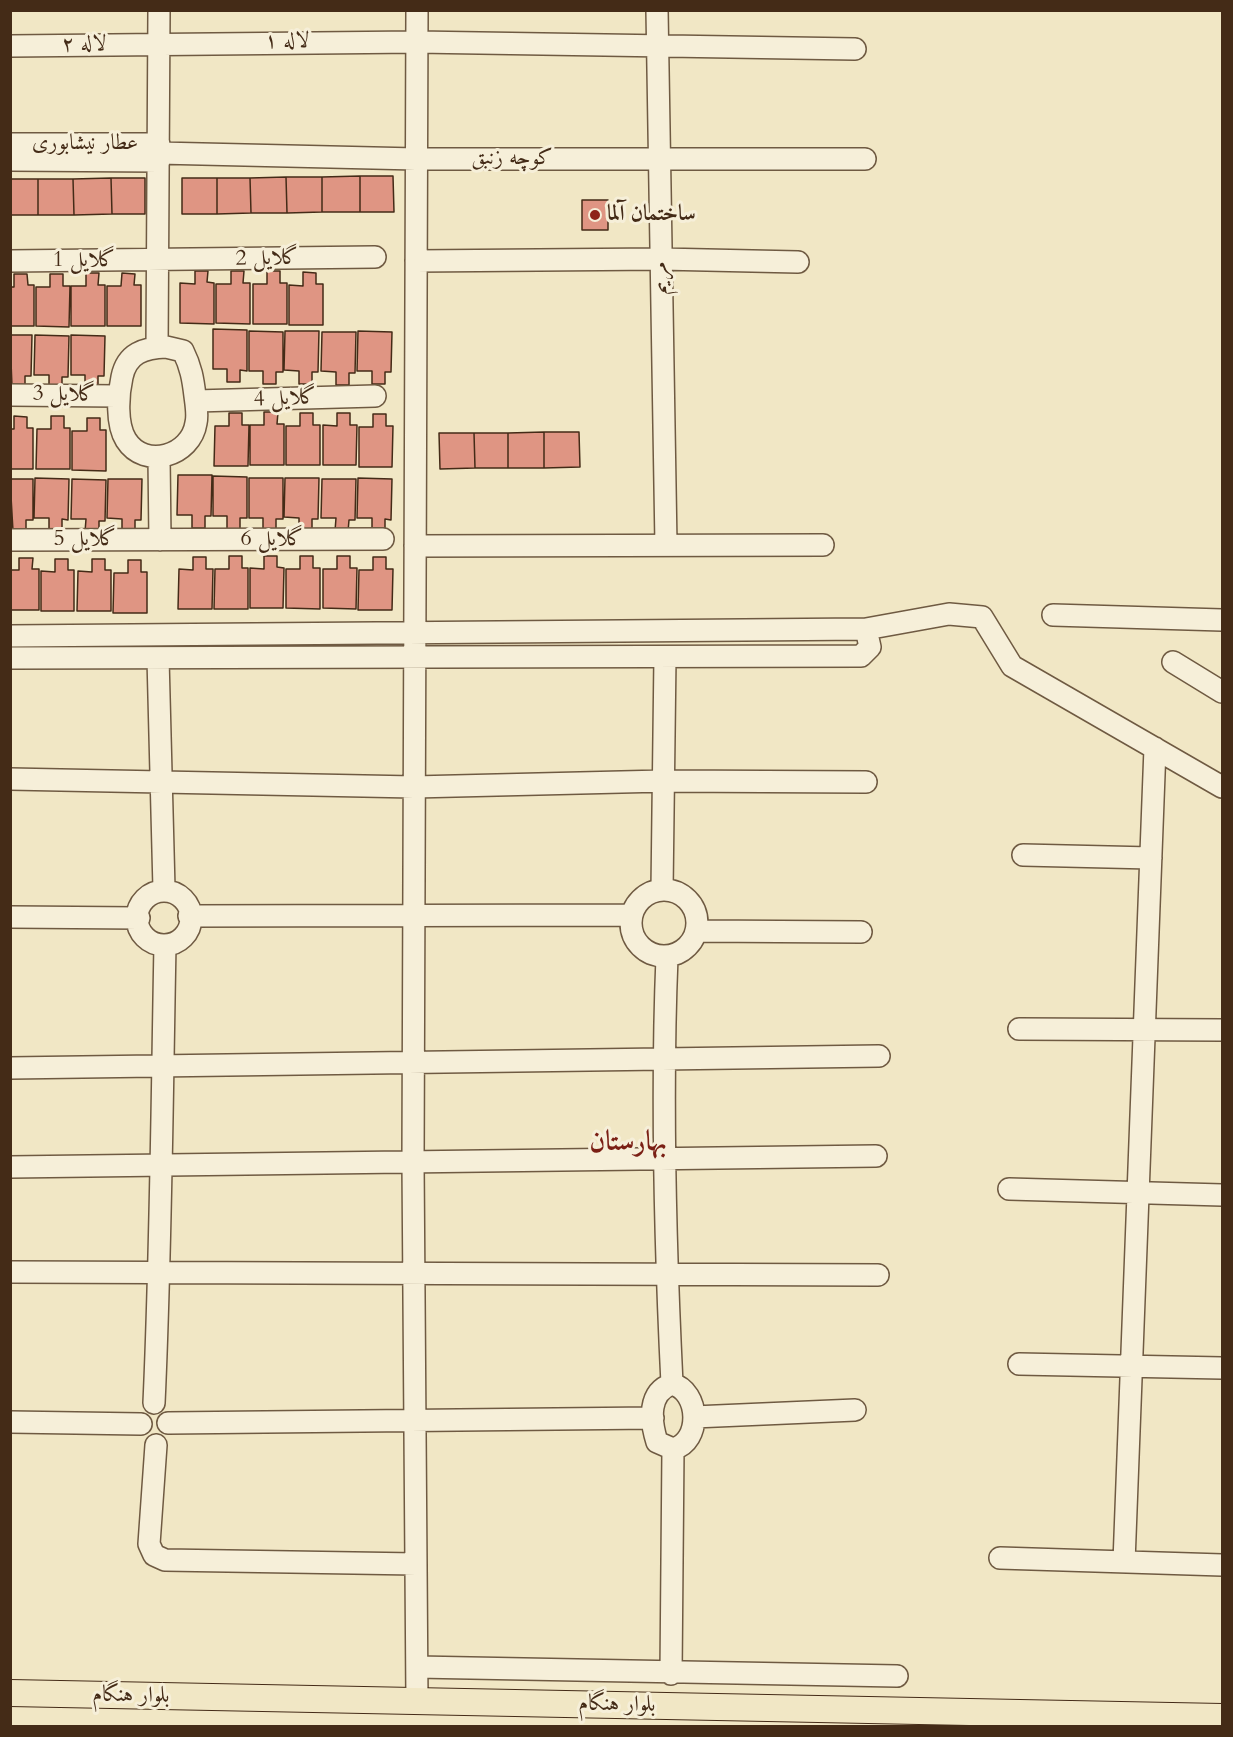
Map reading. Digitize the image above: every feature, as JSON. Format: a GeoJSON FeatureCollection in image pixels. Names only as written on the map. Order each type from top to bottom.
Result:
{"type":"FeatureCollection","features":[{"type":"Feature","properties":{"kind":"main road","name":"بلوار هنگام"},"geometry":{"type":"LineString","coordinates":[[10,1693],[417,1701],[680,1716],[1220,1720]]}},
{"type":"Feature","properties":{"kind":"street"},"geometry":{"type":"LineString","coordinates":[[157,347],[159,10]]}},
{"type":"Feature","properties":{"kind":"street"},"geometry":{"type":"LineString","coordinates":[[417,10],[413,1064],[417,1701]]}},
{"type":"Feature","properties":{"kind":"street","name":"مریم"},"geometry":{"type":"LineString","coordinates":[[657,10],[666,545]]}},
{"type":"Feature","properties":{"kind":"street","name":"لاله ۱"},"geometry":{"type":"LineString","coordinates":[[158,43],[417,42],[855,49]]}},
{"type":"Feature","properties":{"kind":"street","name":"لاله ۲"},"geometry":{"type":"LineString","coordinates":[[10,46],[158,43]]}},
{"type":"Feature","properties":{"kind":"street","name":"عطار نیشابوری"},"geometry":{"type":"LineString","coordinates":[[10,144],[159,153]]}},
{"type":"Feature","properties":{"kind":"street"},"geometry":{"type":"LineString","coordinates":[[10,160],[159,153]]}},
{"type":"Feature","properties":{"kind":"street","name":"کوچه زنبق"},"geometry":{"type":"LineString","coordinates":[[159,153],[416,159],[865,159]]}},
{"type":"Feature","properties":{"kind":"street","name":"گلایل 2"},"geometry":{"type":"LineString","coordinates":[[158,261],[375,257]]}},
{"type":"Feature","properties":{"kind":"street"},"geometry":{"type":"LineString","coordinates":[[416,261],[661,259],[798,262]]}},
{"type":"Feature","properties":{"kind":"street","name":"گلایل 1"},"geometry":{"type":"LineString","coordinates":[[10,261],[158,261]]}},
{"type":"Feature","properties":{"kind":"street"},"geometry":{"type":"LineString","coordinates":[[157,347],[183,351],[192,368],[196,401],[196,424],[189,440],[174,454],[159,457],[141,454],[126,440],[117,396],[124,368],[136,353],[145,348],[157,347]]}},
{"type":"Feature","properties":{"kind":"street","name":"گلایل 3"},"geometry":{"type":"LineString","coordinates":[[10,395],[117,396]]}},
{"type":"Feature","properties":{"kind":"street","name":"گلایل 4"},"geometry":{"type":"LineString","coordinates":[[196,401],[375,396]]}},
{"type":"Feature","properties":{"kind":"street"},"geometry":{"type":"LineString","coordinates":[[159,457],[160,540]]}},
{"type":"Feature","properties":{"kind":"street","name":"گلایل 6"},"geometry":{"type":"LineString","coordinates":[[160,540],[383,539]]}},
{"type":"Feature","properties":{"kind":"street","name":"گلایل 5"},"geometry":{"type":"LineString","coordinates":[[10,540],[160,540]]}},
{"type":"Feature","properties":{"kind":"street"},"geometry":{"type":"LineString","coordinates":[[415,546],[823,544]]}},
{"type":"Feature","properties":{"kind":"street"},"geometry":{"type":"LineString","coordinates":[[10,636],[866,629],[949,614],[982,617],[1012,666],[1222,787]]}},
{"type":"Feature","properties":{"kind":"street"},"geometry":{"type":"LineString","coordinates":[[1053,615],[1222,620]]}},
{"type":"Feature","properties":{"kind":"street"},"geometry":{"type":"LineString","coordinates":[[10,658],[861,656],[870,647],[866,629]]}},
{"type":"Feature","properties":{"kind":"street"},"geometry":{"type":"LineString","coordinates":[[662,890],[665,657]]}},
{"type":"Feature","properties":{"kind":"street"},"geometry":{"type":"LineString","coordinates":[[158,658],[164,889]]}},
{"type":"Feature","properties":{"kind":"street"},"geometry":{"type":"LineString","coordinates":[[1173,662],[1222,692]]}},
{"type":"Feature","properties":{"kind":"street"},"geometry":{"type":"LineString","coordinates":[[1124,1562],[1155,748]]}},
{"type":"Feature","properties":{"kind":"street"},"geometry":{"type":"LineString","coordinates":[[10,779],[414,787],[663,781],[866,782]]}},
{"type":"Feature","properties":{"kind":"street"},"geometry":{"type":"LineString","coordinates":[[1023,855],[1151,858]]}},
{"type":"Feature","properties":{"kind":"street"},"geometry":{"type":"LineString","coordinates":[[164,889],[174,891],[183,899],[187,904],[189,916],[185,937],[177,943],[165,945],[146,939],[140,932],[141,904],[146,897],[164,889]]}},
{"type":"Feature","properties":{"kind":"street"},"geometry":{"type":"LineString","coordinates":[[662,890],[682,895],[696,910],[697,931],[686,949],[667,957],[647,952],[633,936],[632,915],[642,898],[662,890]]}},
{"type":"Feature","properties":{"kind":"street"},"geometry":{"type":"LineString","coordinates":[[189,916],[632,915]]}},
{"type":"Feature","properties":{"kind":"street"},"geometry":{"type":"LineString","coordinates":[[10,917],[139,918]]}},
{"type":"Feature","properties":{"kind":"street"},"geometry":{"type":"LineString","coordinates":[[697,931],[861,932]]}},
{"type":"Feature","properties":{"kind":"street"},"geometry":{"type":"LineString","coordinates":[[154,1403],[160,1273],[165,945]]}},
{"type":"Feature","properties":{"kind":"street"},"geometry":{"type":"LineString","coordinates":[[667,957],[663,1060],[664,1159],[672,1384]]}},
{"type":"Feature","properties":{"kind":"street"},"geometry":{"type":"LineString","coordinates":[[1019,1029],[1222,1030]]}},
{"type":"Feature","properties":{"kind":"street"},"geometry":{"type":"LineString","coordinates":[[10,1068],[879,1056]]}},
{"type":"Feature","properties":{"kind":"street"},"geometry":{"type":"LineString","coordinates":[[10,1167],[876,1156]]}},
{"type":"Feature","properties":{"kind":"street"},"geometry":{"type":"LineString","coordinates":[[1009,1189],[1222,1195]]}},
{"type":"Feature","properties":{"kind":"street"},"geometry":{"type":"LineString","coordinates":[[10,1272],[878,1275]]}},
{"type":"Feature","properties":{"kind":"street"},"geometry":{"type":"LineString","coordinates":[[1019,1364],[1222,1368]]}},
{"type":"Feature","properties":{"kind":"street"},"geometry":{"type":"LineString","coordinates":[[672,1384],[682,1386],[688,1394],[694,1417],[693,1432],[681,1447],[673,1449],[657,1442],[653,1418],[656,1395],[663,1387],[672,1384]]}},
{"type":"Feature","properties":{"kind":"street"},"geometry":{"type":"LineString","coordinates":[[154,1403],[164,1409],[168,1423],[166,1439],[156,1445]]}},
{"type":"Feature","properties":{"kind":"street"},"geometry":{"type":"LineString","coordinates":[[154,1403],[144,1409],[141,1424],[144,1440],[156,1445]]}},
{"type":"Feature","properties":{"kind":"street"},"geometry":{"type":"LineString","coordinates":[[694,1417],[855,1410]]}},
{"type":"Feature","properties":{"kind":"street"},"geometry":{"type":"LineString","coordinates":[[168,1423],[653,1418]]}},
{"type":"Feature","properties":{"kind":"street"},"geometry":{"type":"LineString","coordinates":[[10,1422],[141,1424]]}},
{"type":"Feature","properties":{"kind":"street"},"geometry":{"type":"LineString","coordinates":[[156,1445],[149,1544],[154,1555],[165,1560],[416,1564]]}},
{"type":"Feature","properties":{"kind":"street"},"geometry":{"type":"LineString","coordinates":[[671,1674],[673,1449]]}},
{"type":"Feature","properties":{"kind":"street"},"geometry":{"type":"LineString","coordinates":[[1000,1558],[1222,1565]]}},
{"type":"Feature","properties":{"kind":"street"},"geometry":{"type":"LineString","coordinates":[[417,1667],[671,1674],[897,1676]]}},
{"type":"Feature","properties":{"kind":"building"},"geometry":{"type":"Polygon","coordinates":[[[360,176],[393,176],[394,212],[360,212],[360,176]]]}},
{"type":"Feature","properties":{"kind":"building"},"geometry":{"type":"Polygon","coordinates":[[[360,176],[360,212],[322,212],[322,177],[360,176]]]}},
{"type":"Feature","properties":{"kind":"building"},"geometry":{"type":"Polygon","coordinates":[[[286,177],[322,177],[322,212],[287,213],[286,177]]]}},
{"type":"Feature","properties":{"kind":"building"},"geometry":{"type":"Polygon","coordinates":[[[286,177],[287,213],[251,213],[250,178],[286,177]]]}},
{"type":"Feature","properties":{"kind":"building"},"geometry":{"type":"Polygon","coordinates":[[[111,178],[145,178],[145,214],[112,214],[111,178]]]}},
{"type":"Feature","properties":{"kind":"building"},"geometry":{"type":"Polygon","coordinates":[[[111,178],[112,214],[74,215],[73,179],[111,178]]]}},
{"type":"Feature","properties":{"kind":"building"},"geometry":{"type":"Polygon","coordinates":[[[182,178],[217,178],[217,214],[182,214],[182,178]]]}},
{"type":"Feature","properties":{"kind":"building"},"geometry":{"type":"Polygon","coordinates":[[[217,178],[250,178],[251,213],[217,214],[217,178]]]}},
{"type":"Feature","properties":{"kind":"building"},"geometry":{"type":"Polygon","coordinates":[[[10,179],[38,179],[38,215],[10,215],[10,179]]]}},
{"type":"Feature","properties":{"kind":"building"},"geometry":{"type":"Polygon","coordinates":[[[38,179],[73,179],[74,215],[38,215],[38,179]]]}},
{"type":"Feature","properties":{"kind":"building","name":"ساختمان آلما"},"geometry":{"type":"Polygon","coordinates":[[[582,200],[608,200],[608,230],[582,230],[582,200]]]}},
{"type":"Feature","properties":{"kind":"building"},"geometry":{"type":"Polygon","coordinates":[[[195,271],[208,271],[207,282],[214,283],[214,324],[180,323],[180,283],[195,284],[195,271]]]}},
{"type":"Feature","properties":{"kind":"building"},"geometry":{"type":"Polygon","coordinates":[[[231,271],[244,271],[243,283],[250,283],[250,324],[216,323],[216,284],[231,284],[231,271]]]}},
{"type":"Feature","properties":{"kind":"building"},"geometry":{"type":"Polygon","coordinates":[[[267,271],[280,271],[280,283],[287,283],[287,324],[253,324],[253,284],[267,284],[267,271]]]}},
{"type":"Feature","properties":{"kind":"building"},"geometry":{"type":"Polygon","coordinates":[[[303,272],[316,273],[316,284],[323,284],[323,325],[289,325],[289,285],[303,286],[303,272]]]}},
{"type":"Feature","properties":{"kind":"building"},"geometry":{"type":"Polygon","coordinates":[[[86,273],[99,273],[98,285],[105,285],[105,326],[71,326],[71,286],[86,286],[86,273]]]}},
{"type":"Feature","properties":{"kind":"building"},"geometry":{"type":"Polygon","coordinates":[[[122,273],[135,274],[134,285],[141,285],[141,326],[107,326],[107,286],[121,286],[122,273]]]}},
{"type":"Feature","properties":{"kind":"building"},"geometry":{"type":"Polygon","coordinates":[[[14,274],[27,274],[28,285],[34,285],[34,326],[10,326],[10,287],[14,287],[14,274]]]}},
{"type":"Feature","properties":{"kind":"building"},"geometry":{"type":"Polygon","coordinates":[[[50,274],[63,274],[63,286],[70,286],[69,327],[36,326],[36,287],[50,287],[50,274]]]}},
{"type":"Feature","properties":{"kind":"building"},"geometry":{"type":"Polygon","coordinates":[[[213,329],[247,330],[247,371],[240,370],[240,382],[227,382],[227,369],[213,369],[213,329]]]}},
{"type":"Feature","properties":{"kind":"building"},"geometry":{"type":"Polygon","coordinates":[[[249,331],[283,332],[283,372],[276,372],[276,384],[263,384],[263,371],[249,371],[249,331]]]}},
{"type":"Feature","properties":{"kind":"building"},"geometry":{"type":"Polygon","coordinates":[[[285,331],[319,331],[318,372],[312,372],[312,384],[299,384],[299,371],[284,370],[285,331]]]}},
{"type":"Feature","properties":{"kind":"building"},"geometry":{"type":"Polygon","coordinates":[[[358,331],[392,332],[391,372],[385,372],[385,384],[372,384],[372,371],[357,371],[358,331]]]}},
{"type":"Feature","properties":{"kind":"building"},"geometry":{"type":"Polygon","coordinates":[[[322,332],[356,332],[355,373],[349,373],[349,385],[336,385],[336,372],[321,371],[322,332]]]}},
{"type":"Feature","properties":{"kind":"building"},"geometry":{"type":"Polygon","coordinates":[[[10,335],[32,335],[31,376],[25,376],[25,388],[12,387],[10,335]]]}},
{"type":"Feature","properties":{"kind":"building"},"geometry":{"type":"Polygon","coordinates":[[[35,335],[69,336],[68,377],[62,377],[62,389],[49,388],[49,375],[34,375],[35,335]]]}},
{"type":"Feature","properties":{"kind":"building"},"geometry":{"type":"Polygon","coordinates":[[[71,335],[105,336],[104,376],[98,376],[98,388],[85,388],[85,375],[71,375],[71,335]]]}},
{"type":"Feature","properties":{"kind":"building"},"geometry":{"type":"Polygon","coordinates":[[[264,412],[278,412],[277,424],[284,424],[284,465],[250,465],[250,425],[264,425],[264,412]]]}},
{"type":"Feature","properties":{"kind":"building"},"geometry":{"type":"Polygon","coordinates":[[[229,413],[242,413],[242,425],[249,425],[248,466],[214,466],[215,426],[229,426],[229,413]]]}},
{"type":"Feature","properties":{"kind":"building"},"geometry":{"type":"Polygon","coordinates":[[[300,413],[313,413],[313,425],[320,425],[320,465],[286,465],[286,426],[300,426],[300,413]]]}},
{"type":"Feature","properties":{"kind":"building"},"geometry":{"type":"Polygon","coordinates":[[[337,413],[350,413],[350,425],[357,425],[356,465],[323,465],[323,425],[337,426],[337,413]]]}},
{"type":"Feature","properties":{"kind":"building"},"geometry":{"type":"Polygon","coordinates":[[[373,414],[386,414],[386,426],[393,426],[392,467],[359,467],[359,427],[373,427],[373,414]]]}},
{"type":"Feature","properties":{"kind":"building"},"geometry":{"type":"Polygon","coordinates":[[[14,416],[27,417],[27,428],[33,428],[33,469],[10,469],[10,429],[14,429],[14,416]]]}},
{"type":"Feature","properties":{"kind":"building"},"geometry":{"type":"Polygon","coordinates":[[[51,416],[64,416],[64,428],[70,428],[70,469],[36,469],[37,429],[51,429],[51,416]]]}},
{"type":"Feature","properties":{"kind":"building"},"geometry":{"type":"Polygon","coordinates":[[[87,418],[100,418],[100,430],[106,430],[106,471],[72,470],[72,431],[87,431],[87,418]]]}},
{"type":"Feature","properties":{"kind":"building"},"geometry":{"type":"Polygon","coordinates":[[[544,432],[579,432],[580,467],[544,468],[544,432]]]}},
{"type":"Feature","properties":{"kind":"building"},"geometry":{"type":"Polygon","coordinates":[[[544,432],[544,468],[508,468],[508,433],[544,432]]]}},
{"type":"Feature","properties":{"kind":"building"},"geometry":{"type":"Polygon","coordinates":[[[439,433],[474,433],[475,468],[440,469],[439,433]]]}},
{"type":"Feature","properties":{"kind":"building"},"geometry":{"type":"Polygon","coordinates":[[[474,433],[508,433],[508,468],[475,468],[474,433]]]}},
{"type":"Feature","properties":{"kind":"building"},"geometry":{"type":"Polygon","coordinates":[[[178,475],[212,475],[211,516],[205,516],[205,528],[192,528],[192,515],[177,515],[178,475]]]}},
{"type":"Feature","properties":{"kind":"building"},"geometry":{"type":"Polygon","coordinates":[[[213,476],[247,477],[247,518],[240,518],[240,529],[227,529],[227,516],[213,516],[213,476]]]}},
{"type":"Feature","properties":{"kind":"building"},"geometry":{"type":"Polygon","coordinates":[[[35,478],[69,479],[68,520],[62,519],[62,531],[49,531],[49,518],[34,518],[35,478]]]}},
{"type":"Feature","properties":{"kind":"building"},"geometry":{"type":"Polygon","coordinates":[[[249,478],[283,478],[283,519],[276,519],[276,531],[263,531],[263,518],[249,518],[249,478]]]}},
{"type":"Feature","properties":{"kind":"building"},"geometry":{"type":"Polygon","coordinates":[[[285,478],[319,478],[318,519],[312,519],[312,531],[299,530],[299,518],[284,517],[285,478]]]}},
{"type":"Feature","properties":{"kind":"building"},"geometry":{"type":"Polygon","coordinates":[[[358,478],[392,479],[391,520],[385,519],[385,531],[372,531],[372,518],[357,518],[358,478]]]}},
{"type":"Feature","properties":{"kind":"building"},"geometry":{"type":"Polygon","coordinates":[[[10,479],[33,479],[33,520],[26,520],[26,532],[13,531],[10,479]]]}},
{"type":"Feature","properties":{"kind":"building"},"geometry":{"type":"Polygon","coordinates":[[[72,479],[106,480],[105,521],[99,521],[99,532],[85,532],[86,519],[71,519],[72,479]]]}},
{"type":"Feature","properties":{"kind":"building"},"geometry":{"type":"Polygon","coordinates":[[[108,479],[142,479],[141,520],[135,520],[135,532],[122,532],[122,519],[107,518],[108,479]]]}},
{"type":"Feature","properties":{"kind":"building"},"geometry":{"type":"Polygon","coordinates":[[[322,479],[356,479],[355,520],[349,520],[348,532],[335,531],[336,518],[321,518],[322,479]]]}},
{"type":"Feature","properties":{"kind":"building"},"geometry":{"type":"Polygon","coordinates":[[[229,556],[242,556],[242,568],[248,568],[248,609],[214,609],[215,569],[229,569],[229,556]]]}},
{"type":"Feature","properties":{"kind":"building"},"geometry":{"type":"Polygon","coordinates":[[[264,556],[277,556],[277,567],[284,568],[283,608],[250,608],[250,568],[264,569],[264,556]]]}},
{"type":"Feature","properties":{"kind":"building"},"geometry":{"type":"Polygon","coordinates":[[[300,556],[313,556],[313,568],[320,568],[320,609],[286,608],[286,569],[300,569],[300,556]]]}},
{"type":"Feature","properties":{"kind":"building"},"geometry":{"type":"Polygon","coordinates":[[[337,556],[350,556],[350,568],[357,568],[356,609],[323,608],[323,569],[337,569],[337,556]]]}},
{"type":"Feature","properties":{"kind":"building"},"geometry":{"type":"Polygon","coordinates":[[[193,557],[206,557],[206,569],[213,569],[212,609],[178,609],[179,569],[193,570],[193,557]]]}},
{"type":"Feature","properties":{"kind":"building"},"geometry":{"type":"Polygon","coordinates":[[[373,557],[386,557],[386,569],[393,569],[392,610],[358,610],[359,570],[373,570],[373,557]]]}},
{"type":"Feature","properties":{"kind":"building"},"geometry":{"type":"Polygon","coordinates":[[[19,558],[33,558],[32,569],[39,569],[39,610],[10,610],[10,570],[19,570],[19,558]]]}},
{"type":"Feature","properties":{"kind":"building"},"geometry":{"type":"Polygon","coordinates":[[[55,559],[68,559],[68,570],[74,570],[74,611],[41,611],[41,571],[55,572],[55,559]]]}},
{"type":"Feature","properties":{"kind":"building"},"geometry":{"type":"Polygon","coordinates":[[[92,559],[105,559],[105,570],[111,570],[111,611],[77,611],[78,571],[92,572],[92,559]]]}},
{"type":"Feature","properties":{"kind":"building"},"geometry":{"type":"Polygon","coordinates":[[[128,560],[141,560],[141,572],[147,572],[147,613],[113,613],[114,573],[128,573],[128,560]]]}},
{"type":"Feature","properties":{"kind":"place","name":"ساختمان آلما"},"geometry":{"type":"Point","coordinates":[595,215]}},
{"type":"Feature","properties":{"kind":"district","name":"بهارستان"},"geometry":{"type":"Point","coordinates":[628,1144]}}]}
